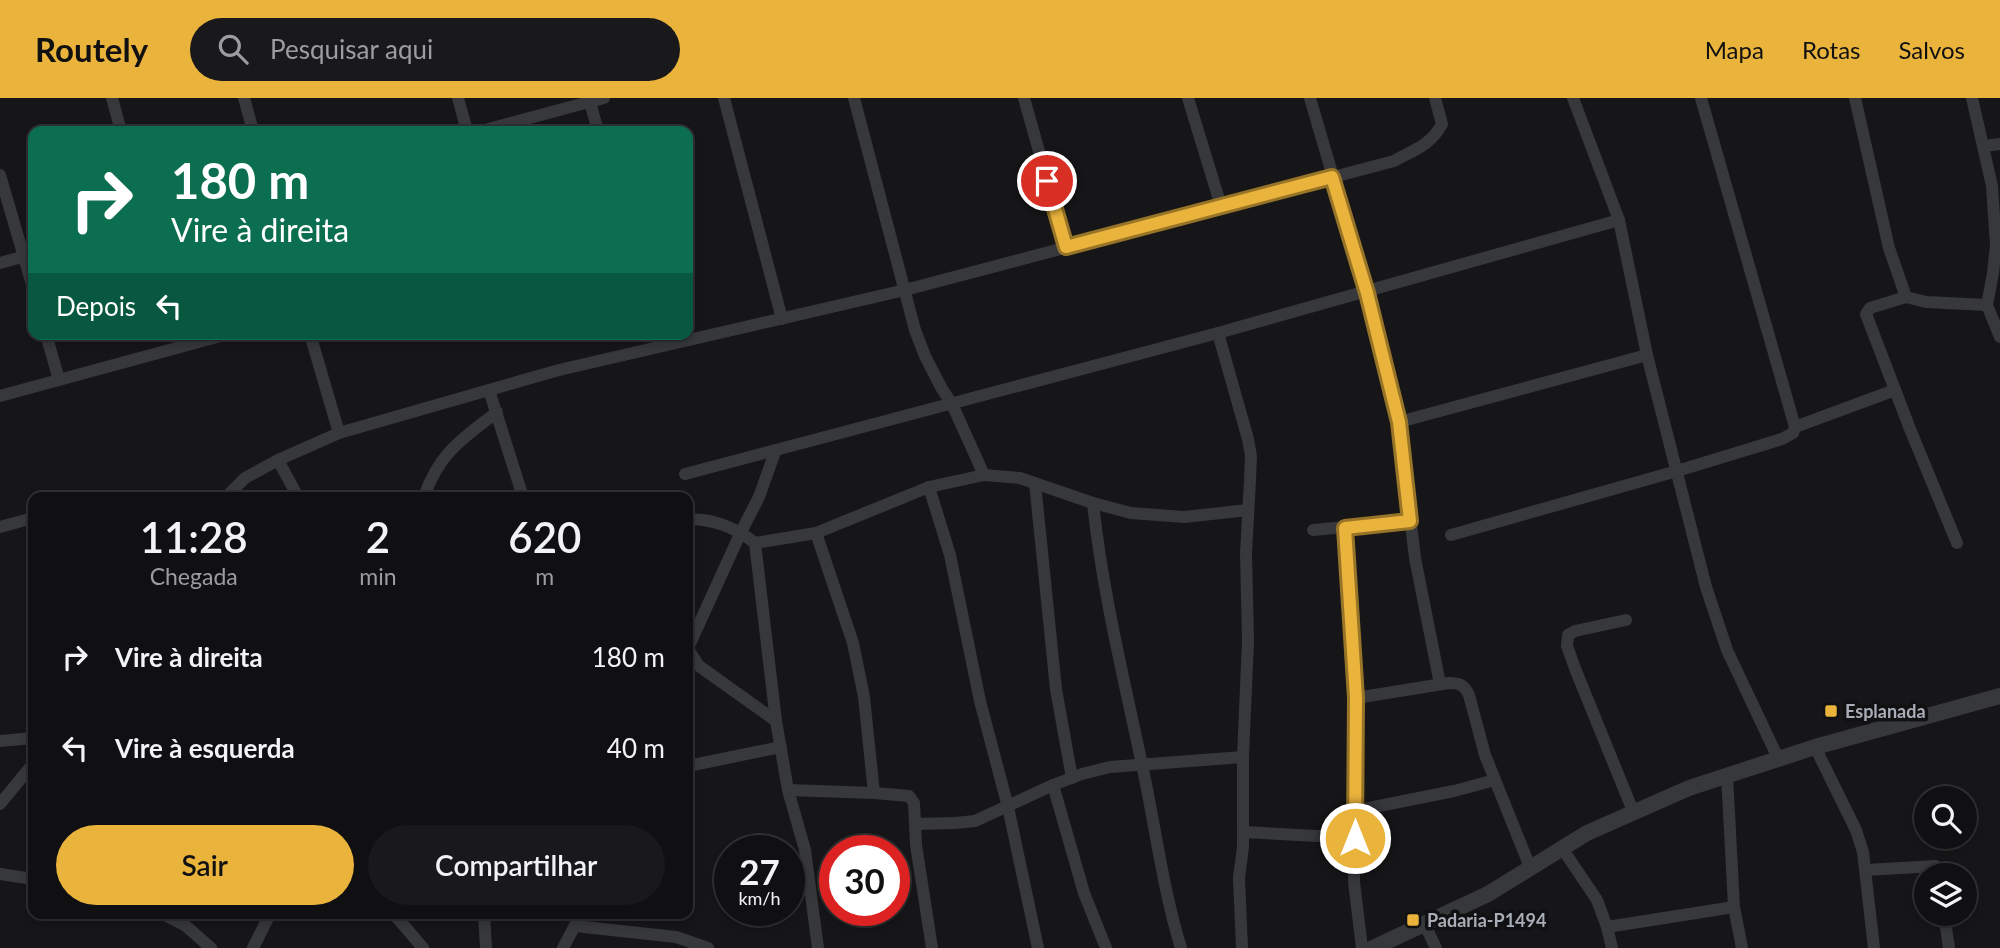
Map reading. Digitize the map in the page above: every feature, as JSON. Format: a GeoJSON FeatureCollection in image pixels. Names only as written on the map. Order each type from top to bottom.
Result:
{"type":"FeatureCollection","features":[{"type":"Feature","properties":{"kind":"street"},"geometry":{"type":"LineString","coordinates":[[112,98],[120,126]]}},
{"type":"Feature","properties":{"kind":"street"},"geometry":{"type":"LineString","coordinates":[[244,98],[252,126]]}},
{"type":"Feature","properties":{"kind":"street"},"geometry":{"type":"LineString","coordinates":[[457,98],[465,126]]}},
{"type":"Feature","properties":{"kind":"street"},"geometry":{"type":"LineString","coordinates":[[500,126],[604,98]]}},
{"type":"Feature","properties":{"kind":"street"},"geometry":{"type":"LineString","coordinates":[[724,98],[782,319]]}},
{"type":"Feature","properties":{"kind":"street"},"geometry":{"type":"LineString","coordinates":[[854,98],[915,330],[925,356],[952,404],[984,475]]}},
{"type":"Feature","properties":{"kind":"street"},"geometry":{"type":"LineString","coordinates":[[1024,98],[1066,247]]}},
{"type":"Feature","properties":{"kind":"street"},"geometry":{"type":"LineString","coordinates":[[1188,98],[1221,206]]}},
{"type":"Feature","properties":{"kind":"street"},"geometry":{"type":"LineString","coordinates":[[1310,98],[1367,293],[1399,422],[1415,558],[1440,684]]}},
{"type":"Feature","properties":{"kind":"street"},"geometry":{"type":"LineString","coordinates":[[693,334],[782,319],[905,290],[1394,161],[1423,146],[1436,135],[1442,124],[1435,98]]}},
{"type":"Feature","properties":{"kind":"street"},"geometry":{"type":"LineString","coordinates":[[1573,98],[1619,220],[1647,355],[1706,587],[1727,650],[1778,758]]}},
{"type":"Feature","properties":{"kind":"street"},"geometry":{"type":"LineString","coordinates":[[1451,535],[1677,471],[1782,439],[1793,433],[1795,427],[1701,98]]}},
{"type":"Feature","properties":{"kind":"street"},"geometry":{"type":"LineString","coordinates":[[1855,98],[1889,248],[1906,298]]}},
{"type":"Feature","properties":{"kind":"street"},"geometry":{"type":"LineString","coordinates":[[1972,98],[1992,186],[1998,245],[1987,305],[2000,337]]}},
{"type":"Feature","properties":{"kind":"street"},"geometry":{"type":"LineString","coordinates":[[590,102],[597,126]]}},
{"type":"Feature","properties":{"kind":"street"},"geometry":{"type":"LineString","coordinates":[[1984,146],[2000,144]]}},
{"type":"Feature","properties":{"kind":"street"},"geometry":{"type":"LineString","coordinates":[[0,175],[28,252]]}},
{"type":"Feature","properties":{"kind":"street"},"geometry":{"type":"LineString","coordinates":[[685,474],[1367,293],[1619,220]]}},
{"type":"Feature","properties":{"kind":"street"},"geometry":{"type":"LineString","coordinates":[[0,263],[28,255]]}},
{"type":"Feature","properties":{"kind":"street"},"geometry":{"type":"LineString","coordinates":[[1957,544],[1866,314],[1870,308],[1906,298],[1926,303],[1987,305]]}},
{"type":"Feature","properties":{"kind":"street"},"geometry":{"type":"LineString","coordinates":[[1218,333],[1251,456],[1246,554],[1248,641],[1243,832],[1239,878],[1242,948]]}},
{"type":"Feature","properties":{"kind":"street"},"geometry":{"type":"LineString","coordinates":[[48,340],[59,380]]}},
{"type":"Feature","properties":{"kind":"street"},"geometry":{"type":"LineString","coordinates":[[0,396],[182,340]]}},
{"type":"Feature","properties":{"kind":"street"},"geometry":{"type":"LineString","coordinates":[[312,340],[339,433]]}},
{"type":"Feature","properties":{"kind":"street"},"geometry":{"type":"LineString","coordinates":[[231,492],[245,478],[339,433],[654,341]]}},
{"type":"Feature","properties":{"kind":"street"},"geometry":{"type":"LineString","coordinates":[[1399,422],[1647,355]]}},
{"type":"Feature","properties":{"kind":"street"},"geometry":{"type":"LineString","coordinates":[[488,390],[520,492]]}},
{"type":"Feature","properties":{"kind":"street"},"geometry":{"type":"LineString","coordinates":[[1795,427],[1895,390]]}},
{"type":"Feature","properties":{"kind":"street"},"geometry":{"type":"LineString","coordinates":[[426,492],[438,464],[497,412]]}},
{"type":"Feature","properties":{"kind":"street"},"geometry":{"type":"LineString","coordinates":[[693,638],[759,497],[775,452]]}},
{"type":"Feature","properties":{"kind":"street"},"geometry":{"type":"LineString","coordinates":[[278,460],[295,492]]}},
{"type":"Feature","properties":{"kind":"street"},"geometry":{"type":"LineString","coordinates":[[755,543],[816,533],[929,487],[984,475],[1035,482],[1093,503],[1131,513],[1184,517],[1248,510]]}},
{"type":"Feature","properties":{"kind":"street"},"geometry":{"type":"LineString","coordinates":[[1035,482],[1056,689],[1072,778]]}},
{"type":"Feature","properties":{"kind":"street"},"geometry":{"type":"LineString","coordinates":[[929,487],[950,555],[977,690],[1008,807],[1038,948]]}},
{"type":"Feature","properties":{"kind":"street"},"geometry":{"type":"LineString","coordinates":[[1093,503],[1122,674],[1142,763],[1163,879],[1181,948]]}},
{"type":"Feature","properties":{"kind":"street"},"geometry":{"type":"LineString","coordinates":[[0,527],[28,519]]}},
{"type":"Feature","properties":{"kind":"street"},"geometry":{"type":"LineString","coordinates":[[693,519],[708,519],[741,532],[755,543],[780,747],[788,790],[805,850],[818,948]]}},
{"type":"Feature","properties":{"kind":"street"},"geometry":{"type":"LineString","coordinates":[[1313,530],[1410,521]]}},
{"type":"Feature","properties":{"kind":"street"},"geometry":{"type":"LineString","coordinates":[[1345,528],[1356,698],[1354,882],[1362,948]]}},
{"type":"Feature","properties":{"kind":"street"},"geometry":{"type":"LineString","coordinates":[[816,533],[853,643],[864,697],[874,793]]}},
{"type":"Feature","properties":{"kind":"street"},"geometry":{"type":"LineString","coordinates":[[1626,620],[1575,631],[1568,635],[1567,646],[1633,811]]}},
{"type":"Feature","properties":{"kind":"street"},"geometry":{"type":"LineString","coordinates":[[693,657],[699,666],[776,721]]}},
{"type":"Feature","properties":{"kind":"street"},"geometry":{"type":"LineString","coordinates":[[1356,698],[1440,684],[1460,683],[1465,687],[1485,755],[1530,867]]}},
{"type":"Feature","properties":{"kind":"street"},"geometry":{"type":"LineString","coordinates":[[1373,948],[1488,894],[1587,833],[1689,788],[1815,747],[2000,696]]}},
{"type":"Feature","properties":{"kind":"street"},"geometry":{"type":"LineString","coordinates":[[0,741],[28,738]]}},
{"type":"Feature","properties":{"kind":"street"},"geometry":{"type":"LineString","coordinates":[[693,765],[780,747]]}},
{"type":"Feature","properties":{"kind":"street"},"geometry":{"type":"LineString","coordinates":[[1815,747],[1856,830],[1863,852],[1874,948]]}},
{"type":"Feature","properties":{"kind":"street"},"geometry":{"type":"LineString","coordinates":[[916,824],[975,821],[1053,785],[1110,767],[1243,757]]}},
{"type":"Feature","properties":{"kind":"street"},"geometry":{"type":"LineString","coordinates":[[0,804],[28,770]]}},
{"type":"Feature","properties":{"kind":"street"},"geometry":{"type":"LineString","coordinates":[[1727,775],[1734,907],[1742,948]]}},
{"type":"Feature","properties":{"kind":"street"},"geometry":{"type":"LineString","coordinates":[[1354,811],[1495,780]]}},
{"type":"Feature","properties":{"kind":"street"},"geometry":{"type":"LineString","coordinates":[[1053,785],[1084,893],[1106,948]]}},
{"type":"Feature","properties":{"kind":"street"},"geometry":{"type":"LineString","coordinates":[[788,790],[909,796],[914,803],[924,909],[932,948]]}},
{"type":"Feature","properties":{"kind":"street"},"geometry":{"type":"LineString","coordinates":[[1243,832],[1355,838]]}},
{"type":"Feature","properties":{"kind":"street"},"geometry":{"type":"LineString","coordinates":[[1562,848],[1597,900],[1612,948]]}},
{"type":"Feature","properties":{"kind":"street"},"geometry":{"type":"LineString","coordinates":[[1866,870],[1914,867]]}},
{"type":"Feature","properties":{"kind":"street"},"geometry":{"type":"LineString","coordinates":[[0,874],[28,878]]}},
{"type":"Feature","properties":{"kind":"street"},"geometry":{"type":"LineString","coordinates":[[1607,927],[1734,907]]}},
{"type":"Feature","properties":{"kind":"street"},"geometry":{"type":"LineString","coordinates":[[253,948],[268,919]]}},
{"type":"Feature","properties":{"kind":"street"},"geometry":{"type":"LineString","coordinates":[[398,919],[423,948]]}},
{"type":"Feature","properties":{"kind":"street"},"geometry":{"type":"LineString","coordinates":[[484,919],[486,948]]}},
{"type":"Feature","properties":{"kind":"street"},"geometry":{"type":"LineString","coordinates":[[563,948],[578,919]]}},
{"type":"Feature","properties":{"kind":"street"},"geometry":{"type":"LineString","coordinates":[[185,920],[211,948]]}},
{"type":"Feature","properties":{"kind":"street"},"geometry":{"type":"LineString","coordinates":[[1425,925],[1436,948]]}},
{"type":"Feature","properties":{"kind":"street"},"geometry":{"type":"LineString","coordinates":[[575,926],[676,937],[708,948]]}},
{"type":"Feature","properties":{"kind":"street"},"geometry":{"type":"LineString","coordinates":[[1946,926],[1949,948]]}},
{"type":"Feature","properties":{"kind":"place","name":"Esplanada"},"geometry":{"type":"Point","coordinates":[1831,711]}},
{"type":"Feature","properties":{"kind":"place","name":"Padaria-P1494"},"geometry":{"type":"Point","coordinates":[1413,920]}},
{"type":"Feature","properties":{"kind":"route"},"geometry":{"type":"LineString","coordinates":[[1047,181],[1066,247],[1332,177],[1367,293],[1399,422],[1410,521],[1345,528],[1356,698],[1355,838]]}}]}
